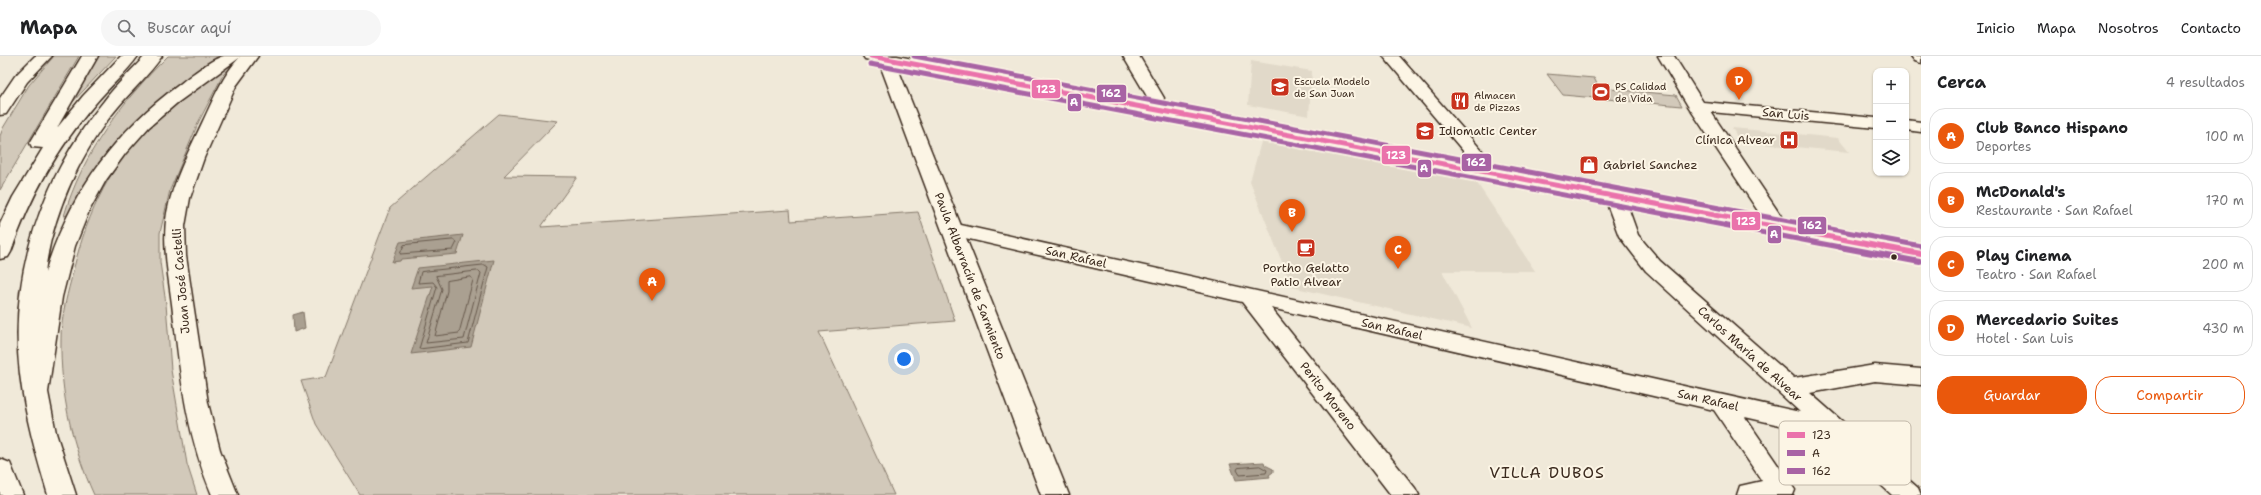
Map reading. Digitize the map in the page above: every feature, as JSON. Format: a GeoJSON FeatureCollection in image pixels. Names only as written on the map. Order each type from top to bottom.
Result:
{"type":"FeatureCollection","features":[{"type":"Feature","properties":{"kind":"main road"},"geometry":{"type":"LineString","coordinates":[[0,216],[24,169],[90,56]]}},
{"type":"Feature","properties":{"kind":"main road"},"geometry":{"type":"LineString","coordinates":[[0,252],[20,201],[52,147],[93,94],[130,56]]}},
{"type":"Feature","properties":{"kind":"main road"},"geometry":{"type":"LineString","coordinates":[[62,495],[46,451],[27,362],[26,313],[31,271],[42,226],[60,181],[86,136],[113,100],[154,56]]}},
{"type":"Feature","properties":{"kind":"main road"},"geometry":{"type":"LineString","coordinates":[[34,398],[43,360],[47,314],[54,283],[79,208],[91,187],[118,148],[143,122],[181,91],[234,56]]}},
{"type":"Feature","properties":{"kind":"main road"},"geometry":{"type":"LineString","coordinates":[[933,56],[1154,103]]}},
{"type":"Feature","properties":{"kind":"main road"},"geometry":{"type":"LineString","coordinates":[[881,57],[1154,103],[1774,219],[1921,254]]}},
{"type":"Feature","properties":{"kind":"main road","name":"Paula Albarracín de Sarmiento"},"geometry":{"type":"LineString","coordinates":[[881,57],[952,229],[1054,495]]}},
{"type":"Feature","properties":{"kind":"main road"},"geometry":{"type":"LineString","coordinates":[[1479,164],[1614,196],[1921,240]]}},
{"type":"Feature","properties":{"kind":"main road"},"geometry":{"type":"LineString","coordinates":[[0,470],[9,495]]}},
{"type":"Feature","properties":{"kind":"street"},"geometry":{"type":"LineString","coordinates":[[0,110],[21,79],[44,56]]}},
{"type":"Feature","properties":{"kind":"street","name":"Juan José Castelli"},"geometry":{"type":"LineString","coordinates":[[225,495],[211,462],[198,414],[184,332],[175,246],[175,225],[179,206],[190,171],[213,118],[231,78],[250,56]]}},
{"type":"Feature","properties":{"kind":"street"},"geometry":{"type":"LineString","coordinates":[[1131,56],[1154,103]]}},
{"type":"Feature","properties":{"kind":"street"},"geometry":{"type":"LineString","coordinates":[[1391,56],[1479,164]]}},
{"type":"Feature","properties":{"kind":"street"},"geometry":{"type":"LineString","coordinates":[[1666,56],[1696,106],[1774,219]]}},
{"type":"Feature","properties":{"kind":"street","name":"San Luis"},"geometry":{"type":"LineString","coordinates":[[1696,106],[1873,123]]}},
{"type":"Feature","properties":{"kind":"street"},"geometry":{"type":"LineString","coordinates":[[1909,125],[1921,127]]}},
{"type":"Feature","properties":{"kind":"street","name":"Carlos María de Alvear"},"geometry":{"type":"LineString","coordinates":[[1614,196],[1629,236],[1643,255],[1824,421]]}},
{"type":"Feature","properties":{"kind":"street","name":"San Rafael"},"geometry":{"type":"LineString","coordinates":[[952,229],[1801,421]]}},
{"type":"Feature","properties":{"kind":"street","name":"Perito Moreno"},"geometry":{"type":"LineString","coordinates":[[1249,296],[1406,495]]}},
{"type":"Feature","properties":{"kind":"street"},"geometry":{"type":"LineString","coordinates":[[1788,388],[1876,373],[1921,376]]}},
{"type":"Feature","properties":{"kind":"street"},"geometry":{"type":"LineString","coordinates":[[1722,403],[1782,490],[1749,493]]}},
{"type":"Feature","properties":{"kind":"street","name":"Carlos María de Alvear"},"geometry":{"type":"LineString","coordinates":[[1898,485],[1909,495]]}},
{"type":"Feature","properties":{"kind":"shaded area"},"geometry":{"type":"Polygon","coordinates":[[[54,56],[79,56],[0,190],[0,136],[3,128],[29,85],[54,56]]]}},
{"type":"Feature","properties":{"kind":"shaded area"},"geometry":{"type":"Polygon","coordinates":[[[95,56],[116,56],[68,107],[95,56]]]}},
{"type":"Feature","properties":{"kind":"shaded area"},"geometry":{"type":"Polygon","coordinates":[[[168,56],[229,56],[91,176],[68,215],[64,216],[81,171],[106,130],[135,91],[168,56]]]}},
{"type":"Feature","properties":{"kind":"shaded area"},"geometry":{"type":"Polygon","coordinates":[[[241,56],[223,75],[199,121],[170,190],[160,233],[160,262],[166,304],[171,370],[187,464],[197,495],[94,495],[79,458],[69,419],[65,399],[61,359],[61,332],[67,294],[76,259],[90,217],[120,161],[148,128],[193,90],[241,56]]]}},
{"type":"Feature","properties":{"kind":"shaded area"},"geometry":{"type":"Polygon","coordinates":[[[913,57],[1123,97],[1124,99],[911,58],[913,57]]]}},
{"type":"Feature","properties":{"kind":"shaded area","name":"Escuela Modelo de San Juan"},"geometry":{"type":"Polygon","coordinates":[[[1251,61],[1312,71],[1309,116],[1248,105],[1251,61]]]}},
{"type":"Feature","properties":{"kind":"shaded area","name":"PS Calidad de Vida"},"geometry":{"type":"Polygon","coordinates":[[[1547,74],[1594,78],[1599,88],[1676,95],[1682,106],[1563,95],[1547,74]]]}},
{"type":"Feature","properties":{"kind":"shaded area"},"geometry":{"type":"Polygon","coordinates":[[[1175,108],[1431,154],[1433,156],[1175,108]]]}},
{"type":"Feature","properties":{"kind":"shaded area"},"geometry":{"type":"Polygon","coordinates":[[[499,114],[558,121],[504,176],[577,177],[541,227],[790,210],[791,221],[918,212],[955,321],[819,332],[894,495],[360,495],[316,424],[301,381],[326,377],[390,208],[499,114]]]}},
{"type":"Feature","properties":{"kind":"shaded area","name":"Clínica Alvear"},"geometry":{"type":"Polygon","coordinates":[[[1732,128],[1838,138],[1849,152],[1740,142],[1732,128]]]}},
{"type":"Feature","properties":{"kind":"shaded area"},"geometry":{"type":"Polygon","coordinates":[[[1261,142],[1477,183],[1535,271],[1442,271],[1472,328],[1292,287],[1250,182],[1261,142]]]}},
{"type":"Feature","properties":{"kind":"shaded area"},"geometry":{"type":"Polygon","coordinates":[[[1512,169],[1752,214],[1754,216],[1511,171],[1512,169]]]}},
{"type":"Feature","properties":{"kind":"water"},"geometry":{"type":"Polygon","coordinates":[[[463,235],[457,254],[401,259],[400,261],[392,262],[400,242],[463,235]]]}},
{"type":"Feature","properties":{"kind":"water"},"geometry":{"type":"Polygon","coordinates":[[[494,260],[471,347],[411,354],[433,286],[411,288],[418,268],[494,260]]]}},
{"type":"Feature","properties":{"kind":"water"},"geometry":{"type":"Polygon","coordinates":[[[303,312],[305,328],[294,332],[293,315],[303,312]]]}},
{"type":"Feature","properties":{"kind":"water"},"geometry":{"type":"Polygon","coordinates":[[[1264,462],[1265,465],[1273,469],[1273,472],[1269,475],[1270,477],[1236,480],[1230,464],[1264,462]]]}},
{"type":"Feature","properties":{"kind":"transit line","name":"123"},"geometry":{"type":"LineString","coordinates":[[871,56],[1921,254]]}},
{"type":"Feature","properties":{"kind":"transit line","name":"162"},"geometry":{"type":"LineString","coordinates":[[914,56],[1921,246]]}},
{"type":"Feature","properties":{"kind":"transit line","name":"A"},"geometry":{"type":"LineString","coordinates":[[870,64],[1920,262]]}},
{"type":"Feature","properties":{"kind":"place","name":"Escuela Modelo de San Juan"},"geometry":{"type":"Point","coordinates":[1280,87]}},
{"type":"Feature","properties":{"kind":"place","name":"PS Calidad de Vida"},"geometry":{"type":"Point","coordinates":[1601,92]}},
{"type":"Feature","properties":{"kind":"place","name":"Mercedario Suites"},"geometry":{"type":"Point","coordinates":[1739,100]}},
{"type":"Feature","properties":{"kind":"place","name":"Almacen de Pizzas"},"geometry":{"type":"Point","coordinates":[1460,101]}},
{"type":"Feature","properties":{"kind":"place","name":"Idiomatic Center"},"geometry":{"type":"Point","coordinates":[1425,131]}},
{"type":"Feature","properties":{"kind":"place","name":"Clínica Alvear"},"geometry":{"type":"Point","coordinates":[1789,140]}},
{"type":"Feature","properties":{"kind":"place","name":"Gabriel Sanchez"},"geometry":{"type":"Point","coordinates":[1589,165]}},
{"type":"Feature","properties":{"kind":"place","name":"McDonald's"},"geometry":{"type":"Point","coordinates":[1292,232]}},
{"type":"Feature","properties":{"kind":"place","name":"Portho Gelatto Patio Alvear"},"geometry":{"type":"Point","coordinates":[1306,248]}},
{"type":"Feature","properties":{"kind":"place","name":"Play Cinema"},"geometry":{"type":"Point","coordinates":[1398,269]}},
{"type":"Feature","properties":{"kind":"place","name":"Club Banco Hispano"},"geometry":{"type":"Point","coordinates":[652,301]}},
{"type":"Feature","properties":{"kind":"district","name":"VILLA DUBOS"},"geometry":{"type":"Point","coordinates":[1547,472]}}]}
